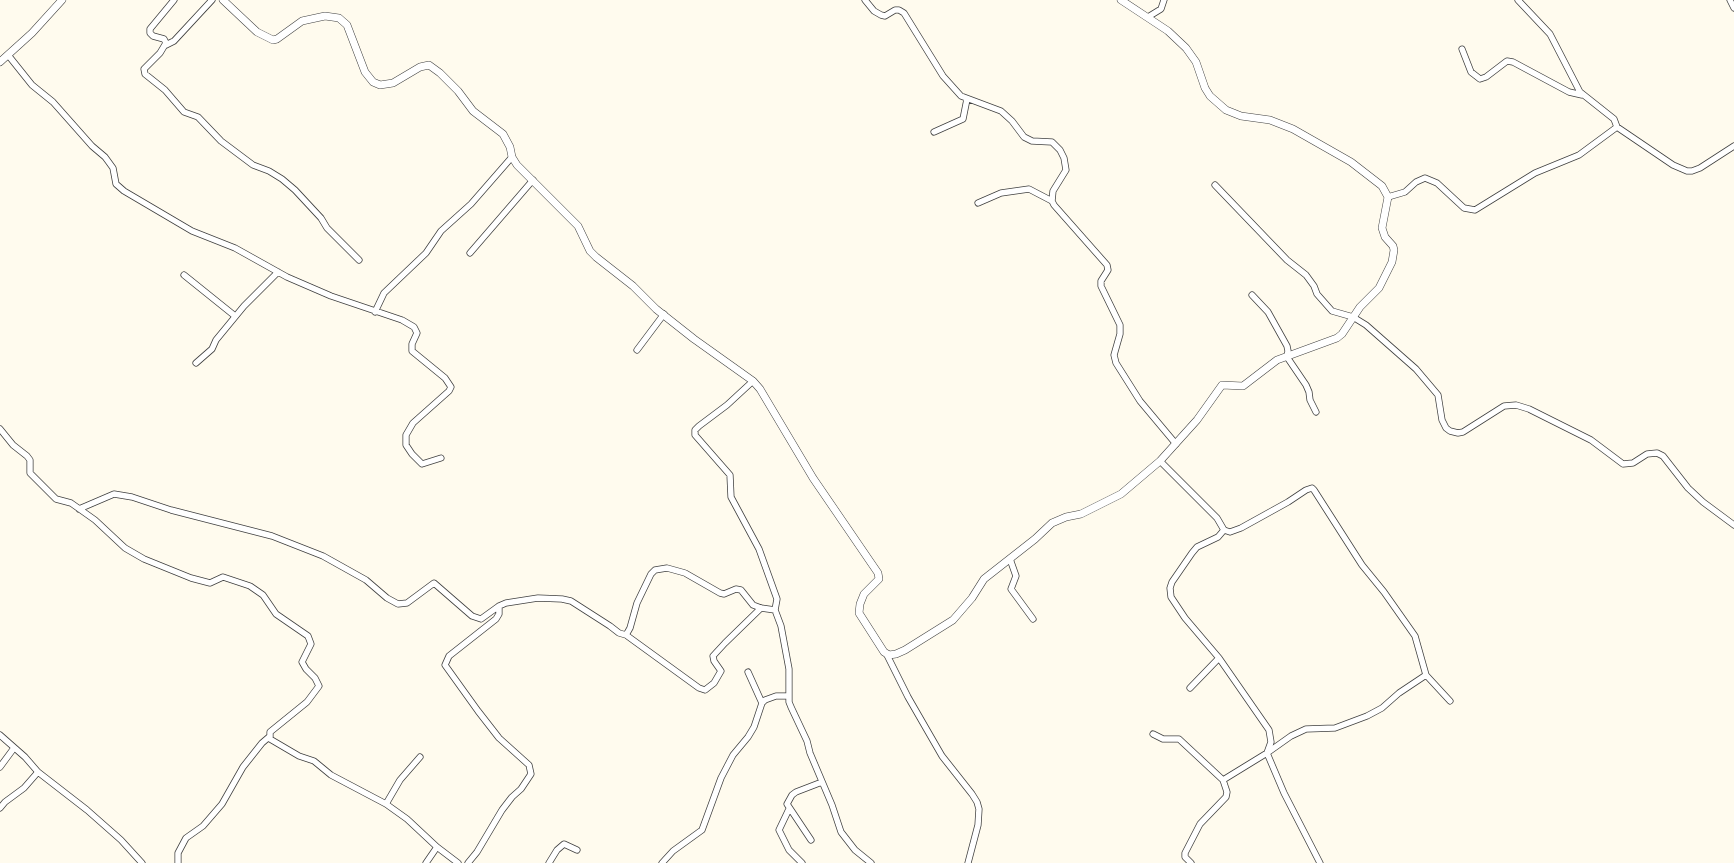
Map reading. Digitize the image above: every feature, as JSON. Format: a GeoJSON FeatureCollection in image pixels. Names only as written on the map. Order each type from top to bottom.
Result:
{"type":"FeatureCollection","features":[{"type":"Feature","properties":{"kind":"street"},"geometry":{"type":"LineString","coordinates":[[0,62],[32,33],[62,0]]}},
{"type":"Feature","properties":{"kind":"street"},"geometry":{"type":"LineString","coordinates":[[166,45],[165,40],[153,36],[150,33],[150,29],[174,0]]}},
{"type":"Feature","properties":{"kind":"street"},"geometry":{"type":"LineString","coordinates":[[212,0],[174,41],[166,45],[144,69],[145,74],[165,90],[184,112],[198,117],[221,141],[253,165],[282,178],[321,218],[327,228],[359,260]]}},
{"type":"Feature","properties":{"kind":"street"},"geometry":{"type":"LineString","coordinates":[[224,0],[257,32],[273,40],[277,39],[302,21],[325,16],[344,20],[365,72],[373,82],[380,85],[393,83],[425,65],[433,67],[458,91],[474,111],[503,134],[510,147],[512,157],[517,165],[578,226],[590,251],[596,257],[626,280],[648,303],[664,314],[694,340],[752,381],[760,389],[813,478],[878,573],[879,579],[864,594],[859,612],[887,655],[908,697],[942,756],[977,802],[979,809],[978,825],[968,863]]}},
{"type":"Feature","properties":{"kind":"street"},"geometry":{"type":"LineString","coordinates":[[865,0],[874,11],[881,15],[885,16],[895,10],[899,10],[904,13],[943,76],[954,90],[967,99],[1001,111],[1012,121],[1024,137],[1032,141],[1052,142],[1057,146],[1064,158],[1066,170],[1053,192],[1052,201]]}},
{"type":"Feature","properties":{"kind":"street"},"geometry":{"type":"LineString","coordinates":[[887,655],[896,654],[953,620],[972,598],[984,579],[1052,524],[1066,517],[1081,514],[1121,494],[1160,461],[1176,444],[1197,420],[1222,384],[1243,386],[1267,366],[1277,360],[1337,338],[1342,334],[1353,317],[1379,288],[1389,269],[1393,256],[1393,246],[1385,236],[1382,228],[1388,197],[1382,186],[1351,162],[1293,129],[1270,120],[1234,113],[1222,107],[1210,96],[1205,88],[1192,55],[1168,31],[1121,0]]}},
{"type":"Feature","properties":{"kind":"street"},"geometry":{"type":"LineString","coordinates":[[1148,17],[1161,9],[1164,0]]}},
{"type":"Feature","properties":{"kind":"street"},"geometry":{"type":"LineString","coordinates":[[1518,0],[1550,34],[1568,66],[1576,87],[1584,96],[1614,119],[1617,127],[1673,165],[1687,171],[1700,168],[1734,146]]}},
{"type":"Feature","properties":{"kind":"street"},"geometry":{"type":"LineString","coordinates":[[1730,0],[1734,8]]}},
{"type":"Feature","properties":{"kind":"street"},"geometry":{"type":"LineString","coordinates":[[1462,49],[1471,72],[1480,79],[1489,75],[1507,61],[1513,62],[1568,92],[1584,96]]}},
{"type":"Feature","properties":{"kind":"street"},"geometry":{"type":"LineString","coordinates":[[8,55],[32,85],[53,102],[92,146],[105,157],[113,168],[116,184],[124,191],[192,231],[235,248],[278,272],[331,296],[402,320],[414,327],[417,334],[412,344],[412,351],[451,384],[449,390],[413,423],[406,435],[406,445],[412,454],[422,464],[441,458]]}},
{"type":"Feature","properties":{"kind":"street"},"geometry":{"type":"LineString","coordinates":[[934,132],[963,119],[967,99]]}},
{"type":"Feature","properties":{"kind":"street"},"geometry":{"type":"LineString","coordinates":[[1388,197],[1405,192],[1416,182],[1425,178],[1437,183],[1464,208],[1475,210],[1535,173],[1580,155],[1617,127]]}},
{"type":"Feature","properties":{"kind":"street"},"geometry":{"type":"LineString","coordinates":[[375,312],[384,293],[426,253],[441,231],[471,204],[512,157]]}},
{"type":"Feature","properties":{"kind":"street"},"geometry":{"type":"LineString","coordinates":[[470,253],[533,180]]}},
{"type":"Feature","properties":{"kind":"street"},"geometry":{"type":"LineString","coordinates":[[1215,185],[1287,260],[1306,275],[1314,286],[1317,294],[1332,311],[1353,317],[1366,325],[1398,352],[1431,385],[1440,400],[1442,420],[1446,428],[1450,431],[1458,433],[1462,432],[1504,406],[1516,405],[1591,440],[1623,464],[1633,463],[1647,454],[1657,453],[1662,456],[1688,488],[1703,502],[1734,525]]}},
{"type":"Feature","properties":{"kind":"street"},"geometry":{"type":"LineString","coordinates":[[978,203],[1001,192],[1029,189],[1052,201],[1107,265],[1108,270],[1101,281],[1101,286],[1120,325],[1120,334],[1114,355],[1116,363],[1140,401],[1176,444]]}},
{"type":"Feature","properties":{"kind":"street"},"geometry":{"type":"LineString","coordinates":[[196,363],[212,349],[216,340],[235,316],[278,272]]}},
{"type":"Feature","properties":{"kind":"street"},"geometry":{"type":"LineString","coordinates":[[184,275],[235,316]]}},
{"type":"Feature","properties":{"kind":"street"},"geometry":{"type":"LineString","coordinates":[[1252,295],[1268,312],[1288,348],[1287,357],[1306,385],[1310,400],[1316,412]]}},
{"type":"Feature","properties":{"kind":"street"},"geometry":{"type":"LineString","coordinates":[[637,350],[664,314]]}},
{"type":"Feature","properties":{"kind":"street"},"geometry":{"type":"LineString","coordinates":[[752,381],[727,405],[699,426],[695,430],[695,435],[730,475],[731,497],[759,549],[777,599],[775,610],[782,626],[789,670],[789,696],[791,707],[802,730],[841,832],[855,850],[871,863]]}},
{"type":"Feature","properties":{"kind":"street"},"geometry":{"type":"LineString","coordinates":[[0,429],[30,460],[30,473],[58,501],[67,502],[79,509],[104,527],[121,546],[144,559],[191,578],[210,583],[223,577],[227,577],[257,590],[268,601],[276,614],[310,638],[311,644],[302,662],[306,669],[315,678],[318,686],[307,702],[270,732],[269,737],[262,743],[243,767],[222,804],[203,826],[186,838],[178,853],[178,863]]}},
{"type":"Feature","properties":{"kind":"street"},"geometry":{"type":"LineString","coordinates":[[1160,461],[1216,518],[1224,530],[1230,532],[1312,488],[1362,565],[1384,592],[1415,636],[1426,675],[1450,701]]}},
{"type":"Feature","properties":{"kind":"street"},"geometry":{"type":"LineString","coordinates":[[79,509],[114,494],[132,496],[171,510],[272,536],[323,556],[366,580],[387,598],[398,604],[407,603],[434,583],[472,616],[478,619],[481,619],[499,606],[506,603],[538,598],[562,599],[570,601],[619,633],[626,635],[699,688],[705,690],[714,683],[720,673],[720,668],[713,660],[714,656],[724,643],[761,608]]}},
{"type":"Feature","properties":{"kind":"street"},"geometry":{"type":"LineString","coordinates":[[1224,530],[1218,537],[1197,547],[1172,582],[1170,593],[1174,603],[1219,658],[1269,730],[1271,742],[1267,753],[1290,805],[1320,863]]}},
{"type":"Feature","properties":{"kind":"street"},"geometry":{"type":"LineString","coordinates":[[1010,559],[1016,576],[1011,589],[1033,618]]}},
{"type":"Feature","properties":{"kind":"street"},"geometry":{"type":"LineString","coordinates":[[626,635],[630,628],[637,603],[648,580],[655,570],[660,568],[667,568],[686,573],[720,593],[724,594],[736,589],[741,590],[753,605],[775,610]]}},
{"type":"Feature","properties":{"kind":"street"},"geometry":{"type":"LineString","coordinates":[[468,863],[477,852],[496,818],[512,796],[521,790],[531,774],[529,765],[499,738],[445,665],[449,656],[496,618],[499,614],[499,606]]}},
{"type":"Feature","properties":{"kind":"street"},"geometry":{"type":"LineString","coordinates":[[1190,688],[1219,658]]}},
{"type":"Feature","properties":{"kind":"street"},"geometry":{"type":"LineString","coordinates":[[748,672],[762,703]]}},
{"type":"Feature","properties":{"kind":"street"},"geometry":{"type":"LineString","coordinates":[[1223,780],[1267,753],[1291,736],[1306,729],[1335,728],[1367,716],[1382,708],[1399,693],[1426,675]]}},
{"type":"Feature","properties":{"kind":"street"},"geometry":{"type":"LineString","coordinates":[[662,863],[673,851],[702,830],[721,778],[733,755],[748,737],[754,726],[762,703],[765,700],[776,696],[789,696]]}},
{"type":"Feature","properties":{"kind":"street"},"geometry":{"type":"LineString","coordinates":[[1153,734],[1163,738],[1179,739],[1223,780],[1227,792],[1226,797],[1200,824],[1185,853],[1185,857],[1191,863]]}},
{"type":"Feature","properties":{"kind":"street"},"geometry":{"type":"LineString","coordinates":[[0,735],[25,757],[38,772],[87,810],[120,840],[142,863]]}},
{"type":"Feature","properties":{"kind":"street"},"geometry":{"type":"LineString","coordinates":[[269,737],[275,743],[299,756],[314,761],[331,775],[386,804],[407,819],[437,847],[458,863]]}},
{"type":"Feature","properties":{"kind":"street"},"geometry":{"type":"LineString","coordinates":[[0,767],[14,748]]}},
{"type":"Feature","properties":{"kind":"street"},"geometry":{"type":"LineString","coordinates":[[386,804],[400,780],[420,757]]}},
{"type":"Feature","properties":{"kind":"street"},"geometry":{"type":"LineString","coordinates":[[0,808],[24,788],[38,772]]}},
{"type":"Feature","properties":{"kind":"street"},"geometry":{"type":"LineString","coordinates":[[811,840],[787,804],[792,795],[802,788],[822,782]]}},
{"type":"Feature","properties":{"kind":"street"},"geometry":{"type":"LineString","coordinates":[[789,808],[779,830],[789,850],[802,863]]}},
{"type":"Feature","properties":{"kind":"street"},"geometry":{"type":"LineString","coordinates":[[549,863],[557,850],[564,844],[577,850]]}},
{"type":"Feature","properties":{"kind":"street"},"geometry":{"type":"LineString","coordinates":[[426,863],[437,847]]}}]}
